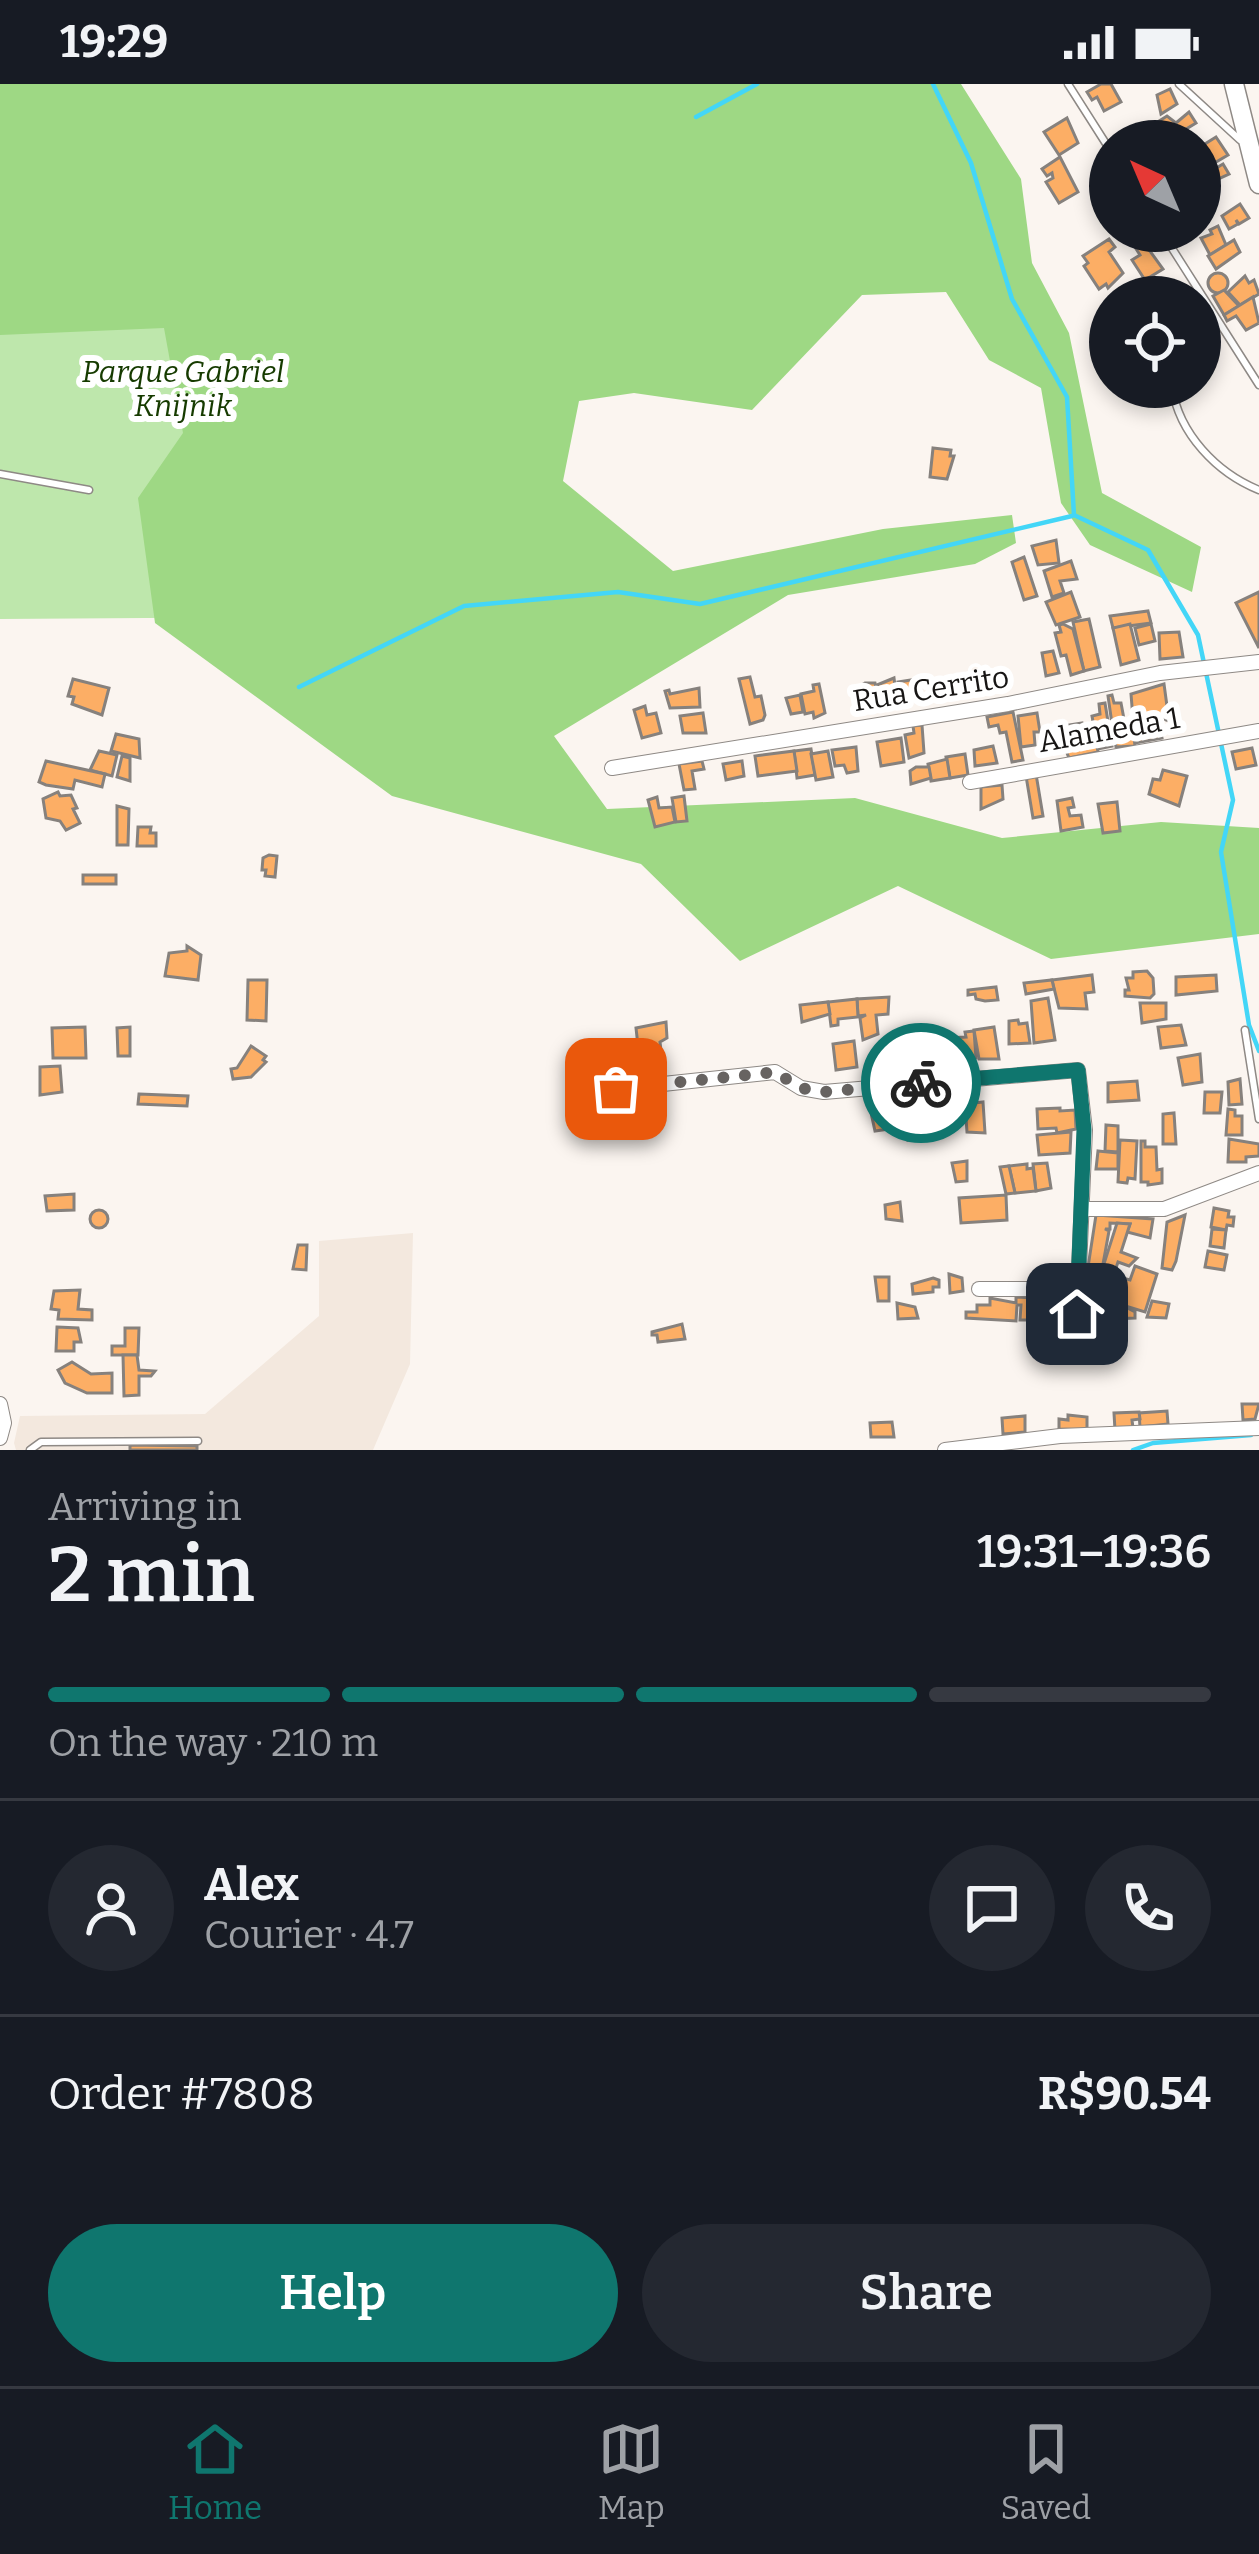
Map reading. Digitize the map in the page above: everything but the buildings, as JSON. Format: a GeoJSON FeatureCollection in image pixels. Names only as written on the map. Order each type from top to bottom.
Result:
{"type":"FeatureCollection","features":[{"type":"Feature","properties":{"kind":"street"},"geometry":{"type":"LineString","coordinates":[[1234,84],[1259,184]]}},
{"type":"Feature","properties":{"kind":"street","name":"Rua Cerrito"},"geometry":{"type":"LineString","coordinates":[[612,768],[1030,700],[1160,673],[1259,662]]}},
{"type":"Feature","properties":{"kind":"street","name":"Alameda 1"},"geometry":{"type":"LineString","coordinates":[[970,782],[1259,731]]}},
{"type":"Feature","properties":{"kind":"street"},"geometry":{"type":"LineString","coordinates":[[616,1089],[775,1072],[801,1088],[824,1092],[1078,1070],[1084,1130],[1077,1314]]}},
{"type":"Feature","properties":{"kind":"street"},"geometry":{"type":"LineString","coordinates":[[1082,1209],[1164,1209],[1259,1173]]}},
{"type":"Feature","properties":{"kind":"street"},"geometry":{"type":"LineString","coordinates":[[979,1289],[1078,1289]]}},
{"type":"Feature","properties":{"kind":"street"},"geometry":{"type":"LineString","coordinates":[[0,1404],[4,1423],[0,1438]]}},
{"type":"Feature","properties":{"kind":"street"},"geometry":{"type":"LineString","coordinates":[[945,1450],[1060,1436],[1259,1428]]}},
{"type":"Feature","properties":{"kind":"lane"},"geometry":{"type":"LineString","coordinates":[[1068,84],[1091,120]]}},
{"type":"Feature","properties":{"kind":"lane"},"geometry":{"type":"LineString","coordinates":[[1178,84],[1252,150]]}},
{"type":"Feature","properties":{"kind":"lane"},"geometry":{"type":"LineString","coordinates":[[1174,252],[1259,385]]}},
{"type":"Feature","properties":{"kind":"lane"},"geometry":{"type":"LineString","coordinates":[[1178,408],[1218,468],[1259,490]]}},
{"type":"Feature","properties":{"kind":"lane"},"geometry":{"type":"LineString","coordinates":[[0,474],[89,490]]}},
{"type":"Feature","properties":{"kind":"lane"},"geometry":{"type":"LineString","coordinates":[[1244,1030],[1259,1119]]}},
{"type":"Feature","properties":{"kind":"lane"},"geometry":{"type":"LineString","coordinates":[[30,1450],[41,1442],[198,1441]]}},
{"type":"Feature","properties":{"kind":"shaded area"},"geometry":{"type":"Polygon","coordinates":[[[413,1233],[410,1364],[373,1450],[16,1450],[20,1416],[205,1414],[319,1316],[319,1241],[413,1233]]]}},
{"type":"Feature","properties":{"kind":"green space","name":"Parque Gabriel Knijnik"},"geometry":{"type":"Polygon","coordinates":[[[0,84],[209,84],[315,617],[0,619],[0,84]]]}},
{"type":"Feature","properties":{"kind":"green space"},"geometry":{"type":"Polygon","coordinates":[[[0,84],[961,84],[1021,179],[1032,263],[1069,333],[1102,493],[1201,547],[1192,592],[1090,545],[1061,503],[1041,388],[989,360],[946,292],[862,295],[752,410],[634,393],[579,401],[563,481],[673,571],[883,529],[1012,515],[1016,543],[975,564],[788,595],[554,736],[607,809],[855,798],[1002,838],[1161,822],[1259,828],[1259,934],[1051,959],[898,886],[740,961],[641,864],[392,796],[155,623],[138,498],[183,433],[164,328],[0,335],[0,84]]]}},
{"type":"Feature","properties":{"kind":"waterway"},"geometry":{"type":"LineString","coordinates":[[696,117],[757,84]]}},
{"type":"Feature","properties":{"kind":"waterway"},"geometry":{"type":"LineString","coordinates":[[933,84],[971,163],[1012,299],[1067,397],[1074,515],[1148,550],[1198,635],[1233,800],[1221,852],[1249,1025],[1259,1051]]}},
{"type":"Feature","properties":{"kind":"waterway"},"geometry":{"type":"LineString","coordinates":[[299,687],[464,606],[618,592],[700,604],[1072,516]]}},
{"type":"Feature","properties":{"kind":"waterway"},"geometry":{"type":"LineString","coordinates":[[1133,1450],[1153,1443],[1251,1435]]}},
{"type":"Feature","properties":{"kind":"way so far"},"geometry":{"type":"LineString","coordinates":[[616,1089],[775,1072],[801,1088],[824,1092],[921,1083]]}},
{"type":"Feature","properties":{"kind":"route"},"geometry":{"type":"LineString","coordinates":[[921,1083],[1078,1070],[1084,1130],[1077,1314]]}}]}
